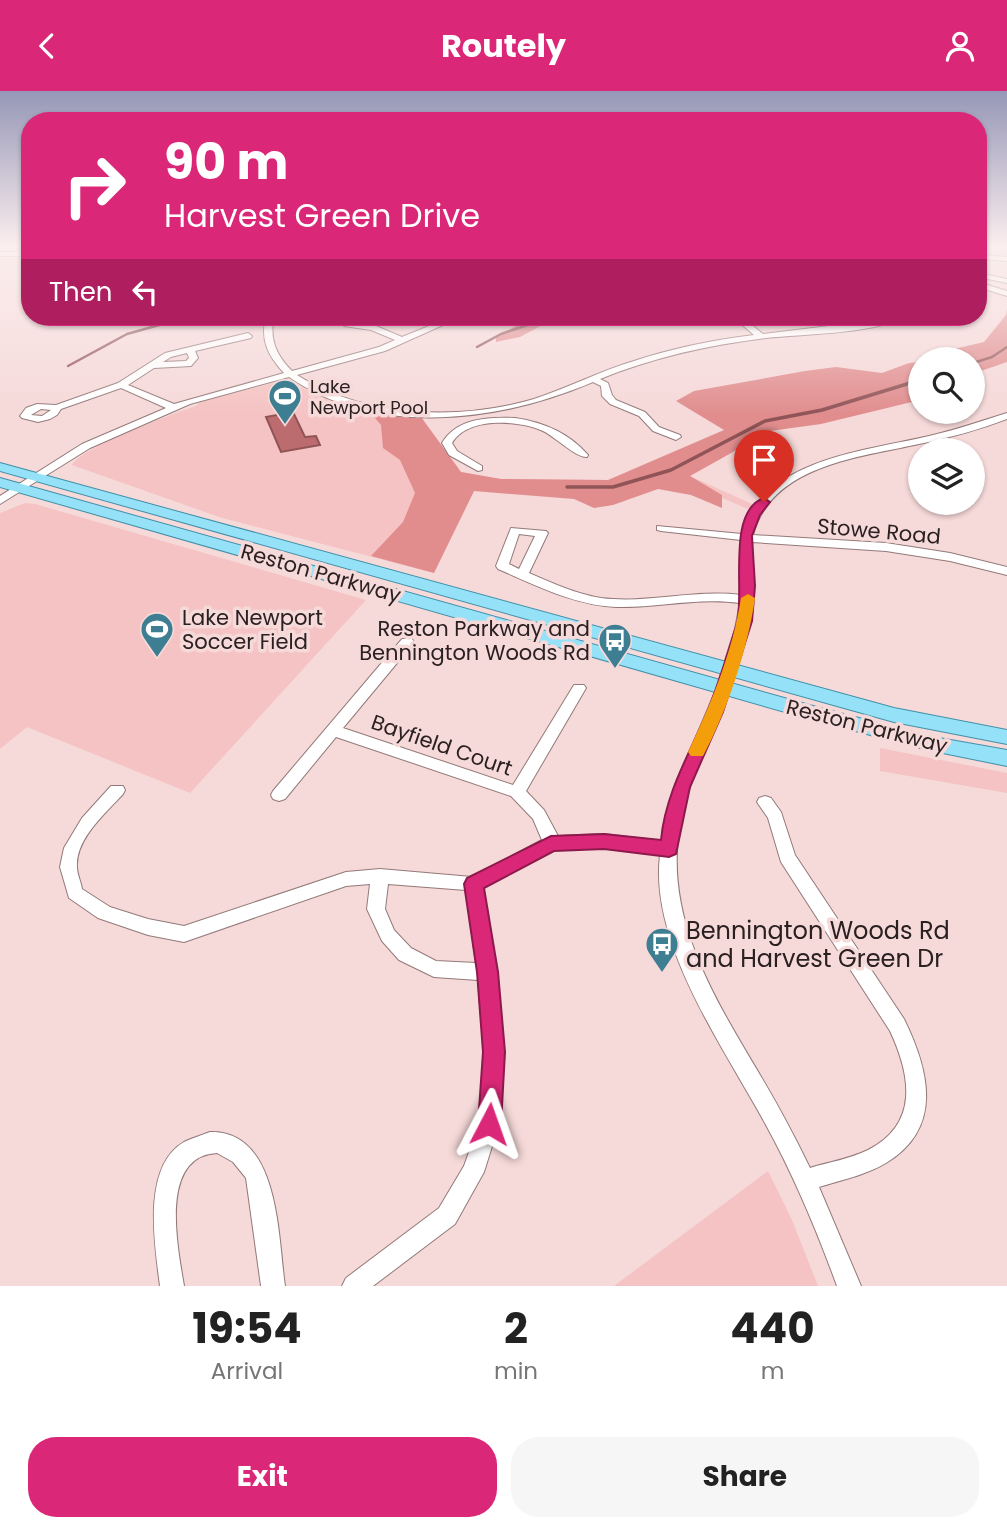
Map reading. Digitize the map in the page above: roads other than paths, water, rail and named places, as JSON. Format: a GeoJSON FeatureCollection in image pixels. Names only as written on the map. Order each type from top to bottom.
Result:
{"type":"FeatureCollection","features":[{"type":"Feature","properties":{"kind":"main road","name":"Reston Parkway"},"geometry":{"type":"LineString","coordinates":[[0,467],[726,679],[917,740],[1007,758]]}},
{"type":"Feature","properties":{"kind":"main road","name":"Reston Parkway"},"geometry":{"type":"LineString","coordinates":[[0,482],[726,679],[1007,737]]}},
{"type":"Feature","properties":{"kind":"street"},"geometry":{"type":"LineString","coordinates":[[268,326],[269,346],[290,373],[309,387],[369,408],[432,414],[486,411],[547,398],[669,353],[760,336],[865,326]]}},
{"type":"Feature","properties":{"kind":"street"},"geometry":{"type":"LineString","coordinates":[[360,326],[373,328],[404,341]]}},
{"type":"Feature","properties":{"kind":"street"},"geometry":{"type":"LineString","coordinates":[[0,501],[86,446],[173,407],[216,392],[404,341],[437,326]]}},
{"type":"Feature","properties":{"kind":"street"},"geometry":{"type":"LineString","coordinates":[[748,326],[760,336]]}},
{"type":"Feature","properties":{"kind":"street"},"geometry":{"type":"LineString","coordinates":[[56,408],[121,385],[168,355],[247,336]]}},
{"type":"Feature","properties":{"kind":"street"},"geometry":{"type":"LineString","coordinates":[[593,379],[605,385],[607,396],[613,402],[642,414],[656,429],[676,437]]}},
{"type":"Feature","properties":{"kind":"street"},"geometry":{"type":"LineString","coordinates":[[121,385],[173,407]]}},
{"type":"Feature","properties":{"kind":"street"},"geometry":{"type":"LineString","coordinates":[[486,411],[490,422]]}},
{"type":"Feature","properties":{"kind":"street"},"geometry":{"type":"LineString","coordinates":[[849,1286],[805,1181],[773,1118],[704,999],[687,958],[673,914],[668,877],[671,823],[682,787],[726,679],[745,621],[748,600],[746,536],[754,514],[775,491],[803,473],[836,460],[968,430],[1007,416]]}},
{"type":"Feature","properties":{"kind":"street"},"geometry":{"type":"LineString","coordinates":[[478,468],[449,449],[448,438],[464,426],[490,422],[538,425],[572,444],[583,455]]}},
{"type":"Feature","properties":{"kind":"street","name":"Stowe Road"},"geometry":{"type":"LineString","coordinates":[[661,528],[746,536],[787,543],[867,546],[920,552],[1007,571]]}},
{"type":"Feature","properties":{"kind":"street"},"geometry":{"type":"LineString","coordinates":[[523,574],[584,597],[612,603],[721,595],[748,600]]}},
{"type":"Feature","properties":{"kind":"street","name":"Bayfield Court"},"geometry":{"type":"LineString","coordinates":[[279,795],[407,642]]}},
{"type":"Feature","properties":{"kind":"street"},"geometry":{"type":"LineString","coordinates":[[517,792],[579,688]]}},
{"type":"Feature","properties":{"kind":"street","name":"Bayfield Court"},"geometry":{"type":"LineString","coordinates":[[333,730],[517,792],[538,813],[549,829],[551,843]]}},
{"type":"Feature","properties":{"kind":"street"},"geometry":{"type":"LineString","coordinates":[[117,790],[89,822],[72,848],[68,867],[75,893],[104,913],[184,934],[346,879],[380,876],[474,884],[551,843],[604,841],[669,849]]}},
{"type":"Feature","properties":{"kind":"street"},"geometry":{"type":"LineString","coordinates":[[765,802],[775,817],[787,857],[897,1025],[910,1048],[917,1072],[918,1090],[914,1113],[896,1143],[877,1156],[805,1181]]}},
{"type":"Feature","properties":{"kind":"street"},"geometry":{"type":"LineString","coordinates":[[380,876],[376,909],[388,935],[404,954],[434,969],[487,972]]}},
{"type":"Feature","properties":{"kind":"street"},"geometry":{"type":"LineString","coordinates":[[354,1286],[447,1216],[473,1172],[489,1124],[494,1052],[487,972],[474,884]]}},
{"type":"Feature","properties":{"kind":"street"},"geometry":{"type":"LineString","coordinates":[[172,1286],[163,1213],[172,1170],[194,1146],[217,1142],[241,1153],[256,1172],[273,1286]]}},
{"type":"Feature","properties":{"kind":"waterway"},"geometry":{"type":"LineString","coordinates":[[68,366],[127,334],[156,326]]}},
{"type":"Feature","properties":{"kind":"waterway"},"geometry":{"type":"LineString","coordinates":[[477,347],[501,334],[525,326]]}},
{"type":"Feature","properties":{"kind":"waterway"},"geometry":{"type":"LineString","coordinates":[[985,359],[1007,347]]}},
{"type":"Feature","properties":{"kind":"waterway"},"geometry":{"type":"LineString","coordinates":[[567,487],[613,487],[671,470],[765,421],[822,410],[908,384]]}},
{"type":"Feature","properties":{"kind":"place","name":"Lake Newport Pool"},"geometry":{"type":"Point","coordinates":[285,426]}},
{"type":"Feature","properties":{"kind":"place","name":"Lake Newport Soccer Field"},"geometry":{"type":"Point","coordinates":[157,659]}},
{"type":"Feature","properties":{"kind":"place","name":"Reston Parkway and Bennington Woods Rd"},"geometry":{"type":"Point","coordinates":[615,670]}},
{"type":"Feature","properties":{"kind":"place","name":"Bennington Woods Rd and Harvest Green Dr"},"geometry":{"type":"Point","coordinates":[662,974]}}]}
